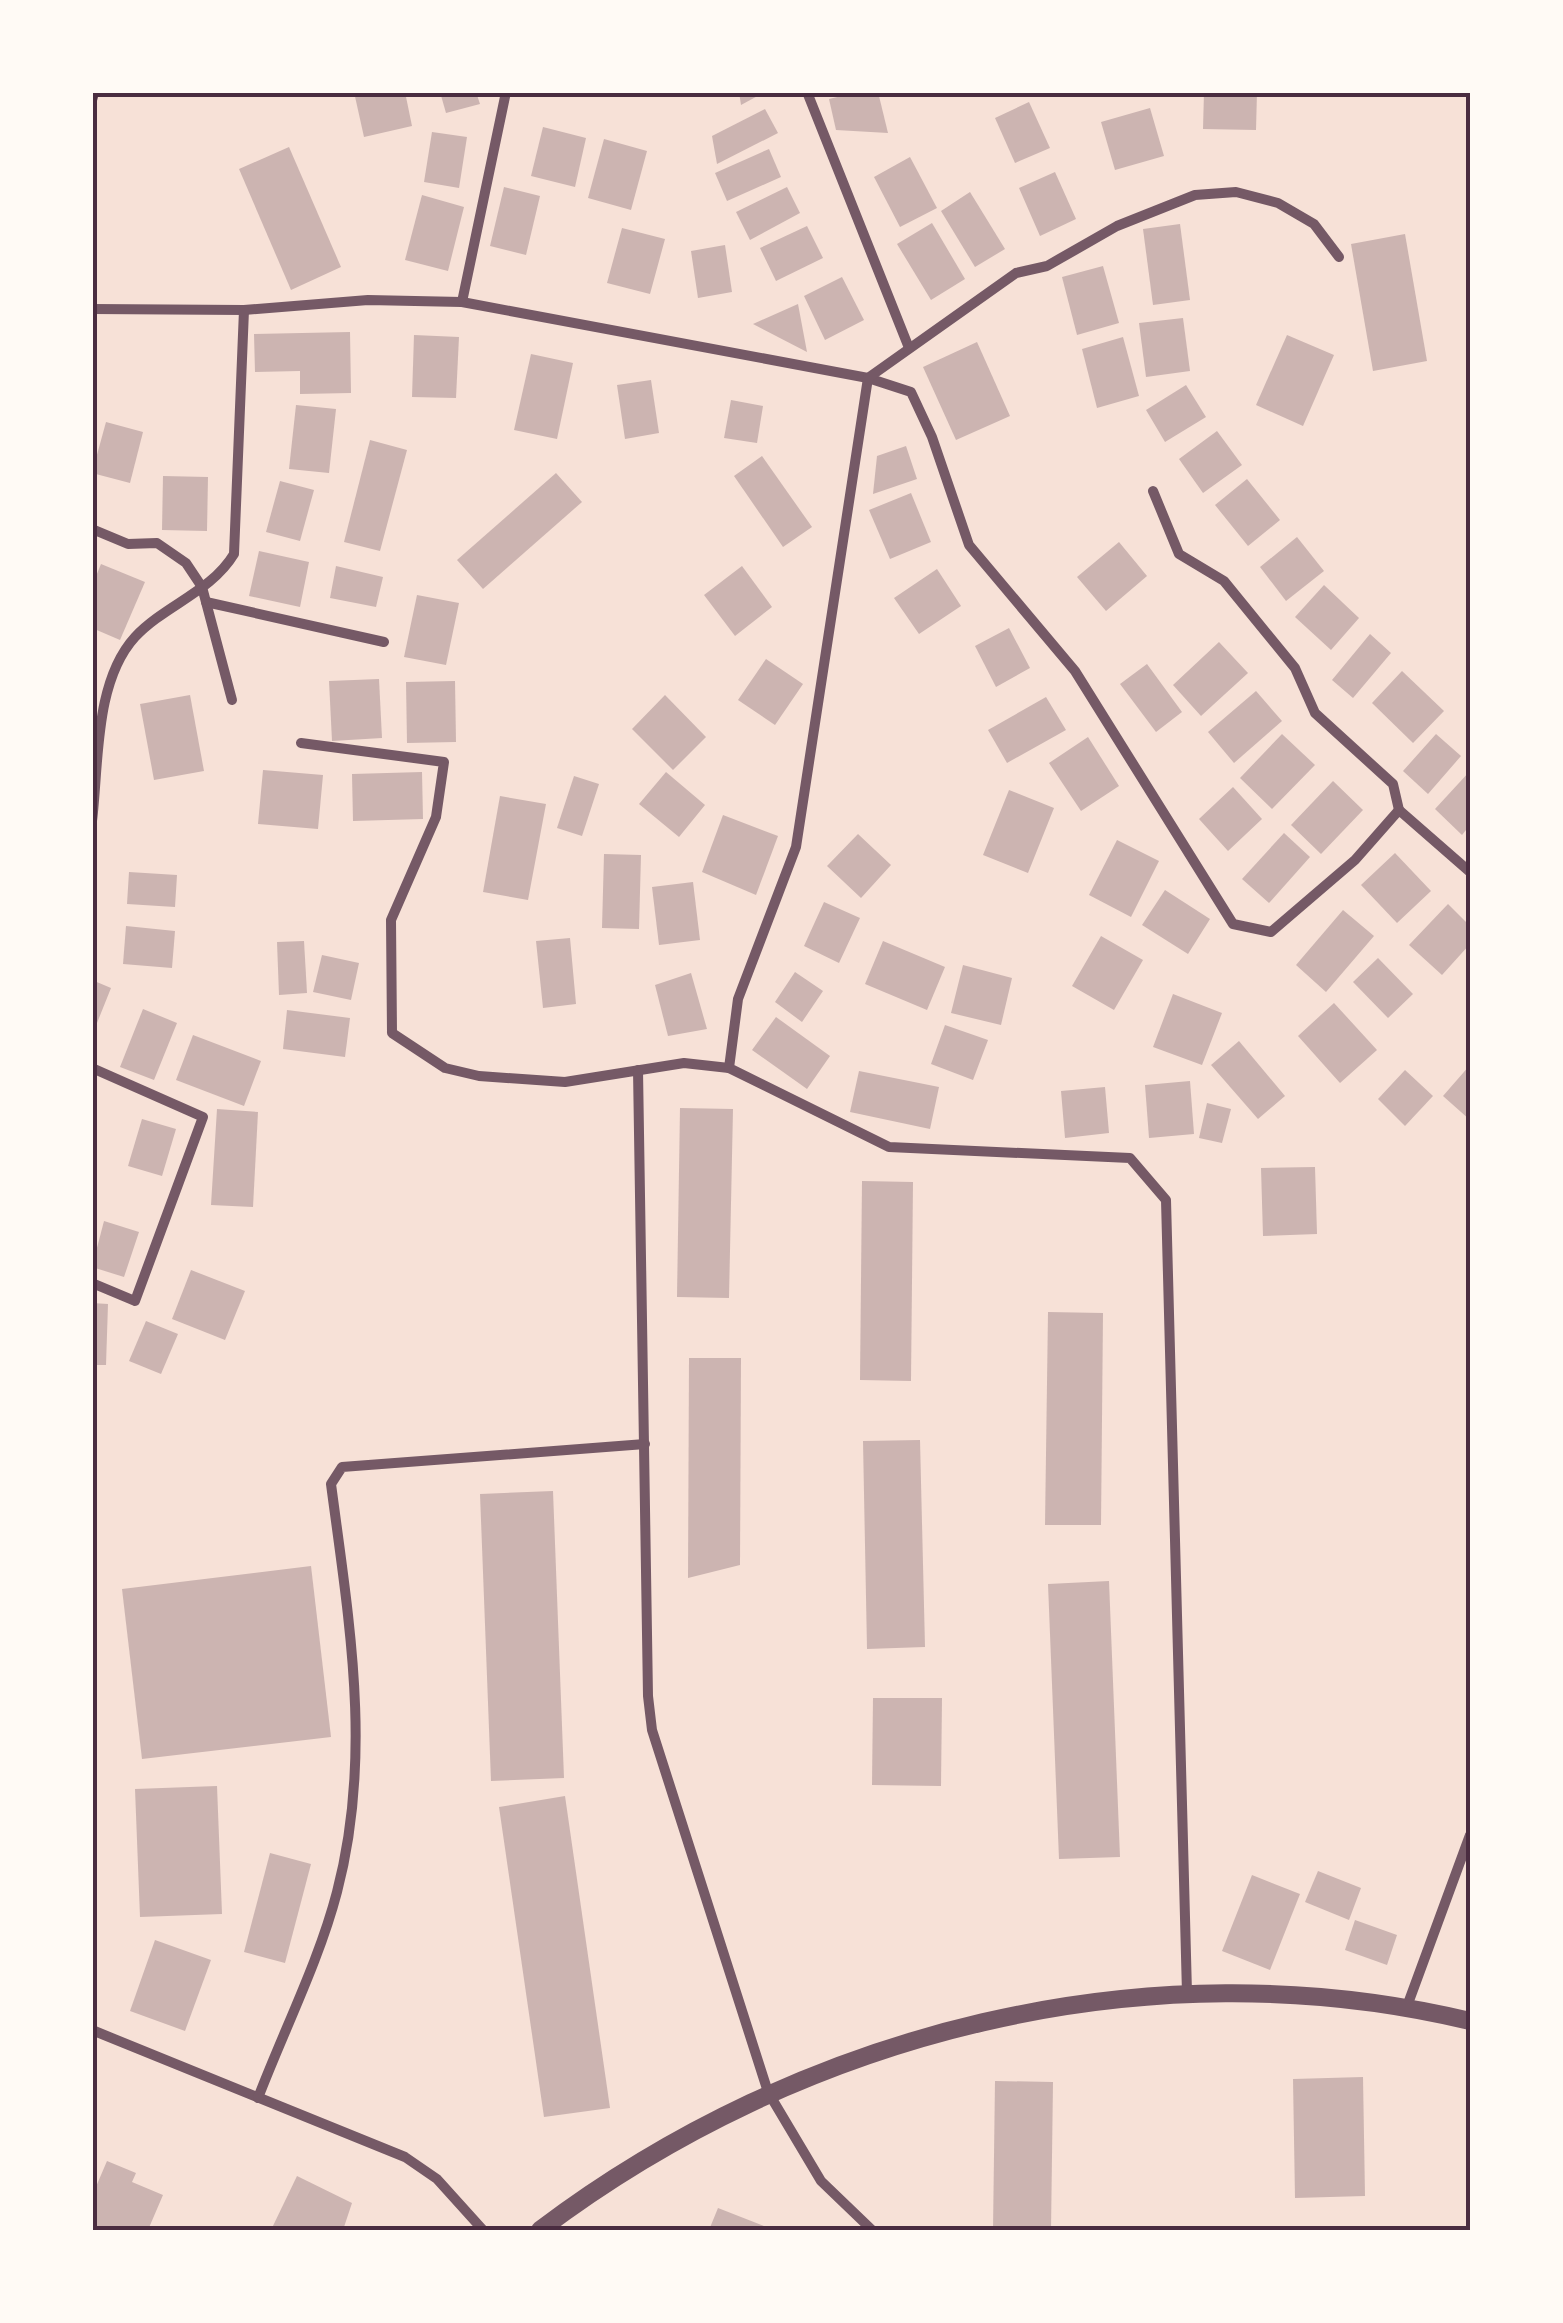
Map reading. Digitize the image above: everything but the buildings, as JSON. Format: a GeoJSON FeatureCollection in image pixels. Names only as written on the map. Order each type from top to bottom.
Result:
{"type":"FeatureCollection","features":[{"type":"Feature","properties":{"kind":"street"},"geometry":{"type":"LineString","coordinates":[[462,302],[506,92]]}},
{"type":"Feature","properties":{"kind":"street"},"geometry":{"type":"LineString","coordinates":[[807,92],[909,348]]}},
{"type":"Feature","properties":{"kind":"street"},"geometry":{"type":"LineString","coordinates":[[729,1068],[738,999],[796,846],[868,378],[1016,273],[1046,266],[1118,226],[1195,194],[1236,192],[1278,203],[1314,224],[1339,258]]}},
{"type":"Feature","properties":{"kind":"street"},"geometry":{"type":"LineString","coordinates":[[92,309],[244,310],[368,300],[462,302],[868,378],[911,392],[932,437],[969,545],[1075,671],[1233,924],[1270,932],[1356,860],[1400,810]]}},
{"type":"Feature","properties":{"kind":"street"},"geometry":{"type":"LineString","coordinates":[[92,821],[114,670],[136,636],[224,572],[234,554],[244,310]]}},
{"type":"Feature","properties":{"kind":"street"},"geometry":{"type":"LineString","coordinates":[[1152,490],[1179,554],[1224,581],[1295,668],[1316,713],[1393,784],[1400,810],[1470,872]]}},
{"type":"Feature","properties":{"kind":"street"},"geometry":{"type":"LineString","coordinates":[[92,528],[128,544],[157,543],[186,563],[202,588],[232,700]]}},
{"type":"Feature","properties":{"kind":"street"},"geometry":{"type":"LineString","coordinates":[[206,602],[384,642]]}},
{"type":"Feature","properties":{"kind":"street"},"geometry":{"type":"LineString","coordinates":[[301,743],[444,762],[436,817],[391,920],[392,1033],[445,1068],[479,1076],[565,1082],[684,1063],[729,1068],[889,1147],[1130,1158],[1166,1200],[1187,1993]]}},
{"type":"Feature","properties":{"kind":"street"},"geometry":{"type":"LineString","coordinates":[[92,1068],[202,1117],[134,1301],[92,1284]]}},
{"type":"Feature","properties":{"kind":"street"},"geometry":{"type":"LineString","coordinates":[[638,1070],[648,1696],[652,1730],[768,2092],[821,2181],[872,2230]]}},
{"type":"Feature","properties":{"kind":"street"},"geometry":{"type":"LineString","coordinates":[[258,2098],[337,1894],[352,1813],[358,1739],[356,1667],[331,1484],[342,1467],[644,1444]]}},
{"type":"Feature","properties":{"kind":"street"},"geometry":{"type":"LineString","coordinates":[[1406,2010],[1470,1835]]}},
{"type":"Feature","properties":{"kind":"street"},"geometry":{"type":"LineString","coordinates":[[540,2230],[659,2149],[768,2092],[893,2045],[993,2018],[1187,1993],[1353,2000],[1470,2021]]}},
{"type":"Feature","properties":{"kind":"street"},"geometry":{"type":"LineString","coordinates":[[92,2030],[404,2157],[436,2179],[483,2230]]}},
{"type":"Feature","properties":{"kind":"path"},"geometry":{"type":"LineString","coordinates":[[92,109],[96,92]]}}]}
